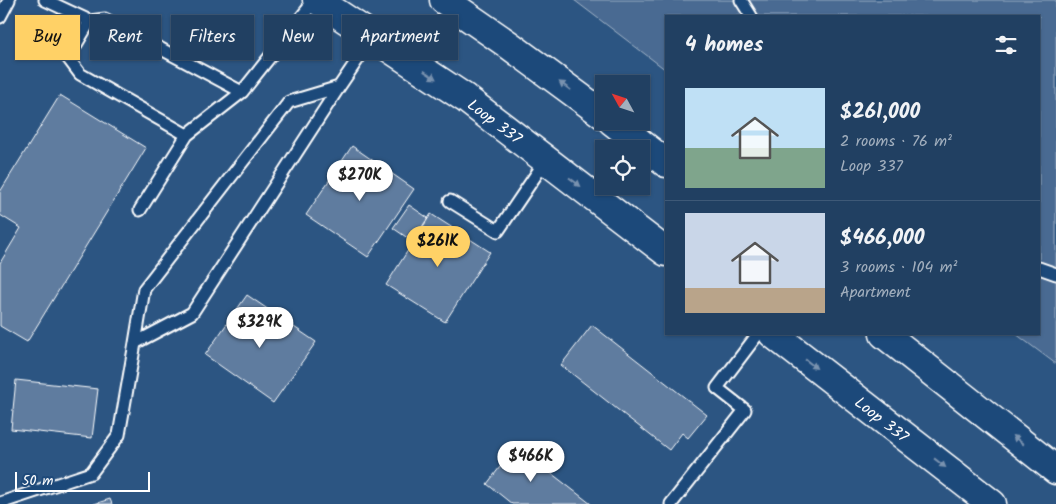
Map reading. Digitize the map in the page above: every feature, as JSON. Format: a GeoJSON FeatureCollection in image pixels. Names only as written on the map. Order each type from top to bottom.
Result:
{"type":"FeatureCollection","features":[{"type":"Feature","properties":{"kind":"main road","name":"Loop 337"},"geometry":{"type":"LineString","coordinates":[[316,0],[342,17]]}},
{"type":"Feature","properties":{"kind":"main road"},"geometry":{"type":"LineString","coordinates":[[444,0],[595,108]]}},
{"type":"Feature","properties":{"kind":"main road","name":"Loop 337"},"geometry":{"type":"LineString","coordinates":[[408,60],[465,98],[665,251]]}},
{"type":"Feature","properties":{"kind":"main road"},"geometry":{"type":"LineString","coordinates":[[624,130],[665,162]]}},
{"type":"Feature","properties":{"kind":"main road","name":"Loop 337"},"geometry":{"type":"LineString","coordinates":[[774,335],[992,504]]}},
{"type":"Feature","properties":{"kind":"main road"},"geometry":{"type":"LineString","coordinates":[[892,336],[1056,470]]}},
{"type":"Feature","properties":{"kind":"lane"},"geometry":{"type":"LineString","coordinates":[[0,17],[9,0]]}},
{"type":"Feature","properties":{"kind":"lane"},"geometry":{"type":"LineString","coordinates":[[45,0],[90,21],[68,58],[80,74],[187,135]]}},
{"type":"Feature","properties":{"kind":"lane"},"geometry":{"type":"LineString","coordinates":[[140,210],[187,135],[242,92],[316,0]]}},
{"type":"Feature","properties":{"kind":"lane"},"geometry":{"type":"LineString","coordinates":[[741,0],[750,15]]}},
{"type":"Feature","properties":{"kind":"lane"},"geometry":{"type":"LineString","coordinates":[[161,49],[242,92]]}},
{"type":"Feature","properties":{"kind":"lane"},"geometry":{"type":"LineString","coordinates":[[135,343],[192,313],[357,60]]}},
{"type":"Feature","properties":{"kind":"lane"},"geometry":{"type":"LineString","coordinates":[[0,504],[91,473],[119,435],[144,289],[289,102],[339,87]]}},
{"type":"Feature","properties":{"kind":"lane"},"geometry":{"type":"LineString","coordinates":[[450,201],[498,231],[546,160]]}},
{"type":"Feature","properties":{"kind":"lane"},"geometry":{"type":"LineString","coordinates":[[1040,268],[1056,274]]}},
{"type":"Feature","properties":{"kind":"lane"},"geometry":{"type":"LineString","coordinates":[[670,504],[744,410],[717,388],[757,335]]}},
{"type":"Feature","properties":{"kind":"shaded area"},"geometry":{"type":"Polygon","coordinates":[[[574,0],[1056,0],[1056,364],[1017,335],[1040,335],[1040,15],[665,15],[665,69],[574,0]]]}},
{"type":"Feature","properties":{"kind":"building"},"geometry":{"type":"Polygon","coordinates":[[[60,95],[146,148],[27,342],[0,326],[0,263],[21,228],[0,215],[0,192],[60,95]]]}},
{"type":"Feature","properties":{"kind":"building"},"geometry":{"type":"Polygon","coordinates":[[[352,146],[414,189],[368,257],[306,215],[352,146]]]}},
{"type":"Feature","properties":{"kind":"building"},"geometry":{"type":"Polygon","coordinates":[[[409,205],[428,218],[412,241],[393,228],[409,205]]]}},
{"type":"Feature","properties":{"kind":"building"},"geometry":{"type":"Polygon","coordinates":[[[431,214],[490,252],[445,322],[386,285],[431,214]]]}},
{"type":"Feature","properties":{"kind":"building"},"geometry":{"type":"Polygon","coordinates":[[[247,295],[316,342],[273,403],[205,355],[247,295]]]}},
{"type":"Feature","properties":{"kind":"building"},"geometry":{"type":"Polygon","coordinates":[[[592,325],[707,415],[688,438],[682,433],[669,450],[561,365],[592,325]]]}},
{"type":"Feature","properties":{"kind":"building"},"geometry":{"type":"Polygon","coordinates":[[[16,380],[98,389],[92,438],[11,429],[16,380]]]}},
{"type":"Feature","properties":{"kind":"building"},"geometry":{"type":"Polygon","coordinates":[[[516,446],[591,504],[512,504],[487,484],[516,446]]]}},
{"type":"Feature","properties":{"kind":"building"},"geometry":{"type":"Polygon","coordinates":[[[110,499],[112,504],[94,504],[110,499]]]}}]}
